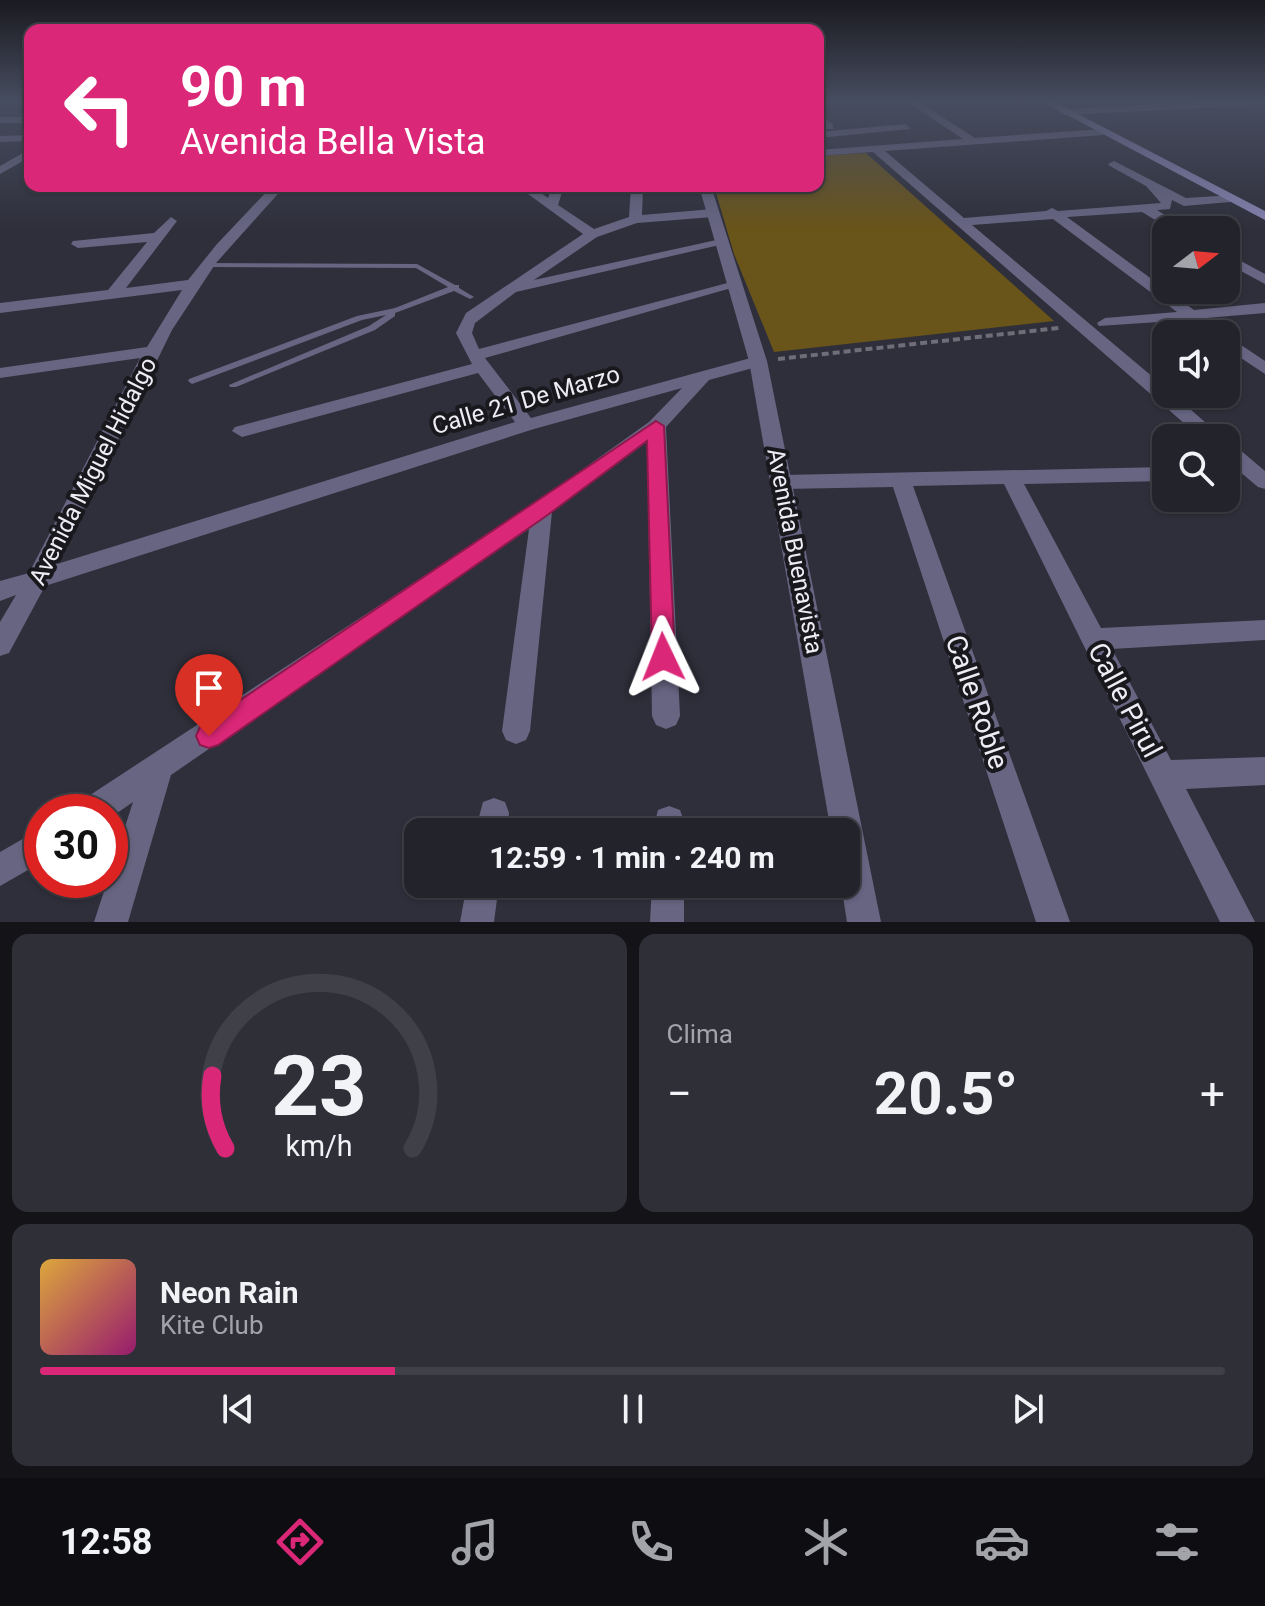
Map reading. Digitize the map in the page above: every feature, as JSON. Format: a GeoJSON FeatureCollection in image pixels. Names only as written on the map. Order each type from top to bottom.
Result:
{"type":"FeatureCollection","features":[{"type":"Feature","properties":{"kind":"main road"},"geometry":{"type":"LineString","coordinates":[[1126,144],[1265,216]]}},
{"type":"Feature","properties":{"kind":"street"},"geometry":{"type":"LineString","coordinates":[[824,152],[923,144]]}},
{"type":"Feature","properties":{"kind":"street"},"geometry":{"type":"LineString","coordinates":[[875,148],[1197,424]]}},
{"type":"Feature","properties":{"kind":"street"},"geometry":{"type":"LineString","coordinates":[[3,164],[24,155]]}},
{"type":"Feature","properties":{"kind":"street"},"geometry":{"type":"LineString","coordinates":[[3,164],[24,164]]}},
{"type":"Feature","properties":{"kind":"street"},"geometry":{"type":"LineString","coordinates":[[1114,164],[1151,187],[1184,202],[1230,198]]}},
{"type":"Feature","properties":{"kind":"street"},"geometry":{"type":"LineString","coordinates":[[958,222],[1167,205],[1151,187]]}},
{"type":"Feature","properties":{"kind":"street","name":"Avenida Miguel Hidalgo"},"geometry":{"type":"LineString","coordinates":[[0,645],[42,577],[105,436],[192,284],[274,192]]}},
{"type":"Feature","properties":{"kind":"street"},"geometry":{"type":"LineString","coordinates":[[531,192],[592,234]]}},
{"type":"Feature","properties":{"kind":"street"},"geometry":{"type":"LineString","coordinates":[[551,206],[556,192]]}},
{"type":"Feature","properties":{"kind":"street"},"geometry":{"type":"LineString","coordinates":[[635,219],[637,192]]}},
{"type":"Feature","properties":{"kind":"street","name":"Avenida Buenavista"},"geometry":{"type":"LineString","coordinates":[[707,192],[758,361],[864,922]]}},
{"type":"Feature","properties":{"kind":"street"},"geometry":{"type":"LineString","coordinates":[[1143,207],[1158,216]]}},
{"type":"Feature","properties":{"kind":"street"},"geometry":{"type":"LineString","coordinates":[[1052,212],[1198,320]]}},
{"type":"Feature","properties":{"kind":"street"},"geometry":{"type":"LineString","coordinates":[[527,425],[480,361],[465,335],[465,324],[592,234],[635,219],[713,213]]}},
{"type":"Feature","properties":{"kind":"street"},"geometry":{"type":"LineString","coordinates":[[113,294],[171,221]]}},
{"type":"Feature","properties":{"kind":"street"},"geometry":{"type":"LineString","coordinates":[[78,244],[158,237]]}},
{"type":"Feature","properties":{"kind":"street"},"geometry":{"type":"LineString","coordinates":[[513,289],[721,243]]}},
{"type":"Feature","properties":{"kind":"street"},"geometry":{"type":"LineString","coordinates":[[1240,265],[1265,280]]}},
{"type":"Feature","properties":{"kind":"street"},"geometry":{"type":"LineString","coordinates":[[0,308],[192,284]]}},
{"type":"Feature","properties":{"kind":"street"},"geometry":{"type":"LineString","coordinates":[[242,431],[735,285]]}},
{"type":"Feature","properties":{"kind":"street"},"geometry":{"type":"LineString","coordinates":[[1105,323],[1265,308]]}},
{"type":"Feature","properties":{"kind":"street"},"geometry":{"type":"LineString","coordinates":[[1240,350],[1265,369]]}},
{"type":"Feature","properties":{"kind":"street"},"geometry":{"type":"LineString","coordinates":[[0,373],[153,351]]}},
{"type":"Feature","properties":{"kind":"street","name":"Calle 21 De Marzo"},"geometry":{"type":"LineString","coordinates":[[0,591],[527,425],[758,361]]}},
{"type":"Feature","properties":{"kind":"street"},"geometry":{"type":"LineString","coordinates":[[121,794],[542,509],[656,426],[703,376]]}},
{"type":"Feature","properties":{"kind":"street"},"geometry":{"type":"LineString","coordinates":[[656,426],[666,716]]}},
{"type":"Feature","properties":{"kind":"street"},"geometry":{"type":"LineString","coordinates":[[1240,461],[1260,477]]}},
{"type":"Feature","properties":{"kind":"street"},"geometry":{"type":"LineString","coordinates":[[1240,472],[1260,477]]}},
{"type":"Feature","properties":{"kind":"street"},"geometry":{"type":"LineString","coordinates":[[783,482],[1152,474]]}},
{"type":"Feature","properties":{"kind":"street","name":"Calle Pirul"},"geometry":{"type":"LineString","coordinates":[[1011,478],[1238,922]]}},
{"type":"Feature","properties":{"kind":"street","name":"Calle Roble"},"geometry":{"type":"LineString","coordinates":[[901,481],[1053,922]]}},
{"type":"Feature","properties":{"kind":"street"},"geometry":{"type":"LineString","coordinates":[[516,731],[542,509]]}},
{"type":"Feature","properties":{"kind":"street"},"geometry":{"type":"LineString","coordinates":[[1092,639],[1265,630]]}},
{"type":"Feature","properties":{"kind":"street"},"geometry":{"type":"LineString","coordinates":[[111,922],[158,771]]}},
{"type":"Feature","properties":{"kind":"street"},"geometry":{"type":"LineString","coordinates":[[1165,775],[1265,771]]}},
{"type":"Feature","properties":{"kind":"street"},"geometry":{"type":"LineString","coordinates":[[0,870],[24,855]]}},
{"type":"Feature","properties":{"kind":"street"},"geometry":{"type":"LineString","coordinates":[[477,922],[481,898]]}},
{"type":"Feature","properties":{"kind":"street"},"geometry":{"type":"LineString","coordinates":[[667,922],[668,898]]}},
{"type":"Feature","properties":{"kind":"lane"},"geometry":{"type":"LineString","coordinates":[[209,265],[417,266],[470,297]]}},
{"type":"Feature","properties":{"kind":"lane"},"geometry":{"type":"LineString","coordinates":[[192,381],[360,318],[397,310],[456,287]]}},
{"type":"Feature","properties":{"kind":"lane"},"geometry":{"type":"LineString","coordinates":[[233,385],[372,328],[397,310]]}},
{"type":"Feature","properties":{"kind":"path"},"geometry":{"type":"LineString","coordinates":[[758,361],[1081,325]]}},
{"type":"Feature","properties":{"kind":"shaded area"},"geometry":{"type":"Polygon","coordinates":[[[866,153],[1054,321],[774,352],[734,254],[716,192],[824,192],[824,156],[866,153]]]}},
{"type":"Feature","properties":{"kind":"route"},"geometry":{"type":"LineString","coordinates":[[209,736],[542,509],[656,426],[663,657]]}}]}
